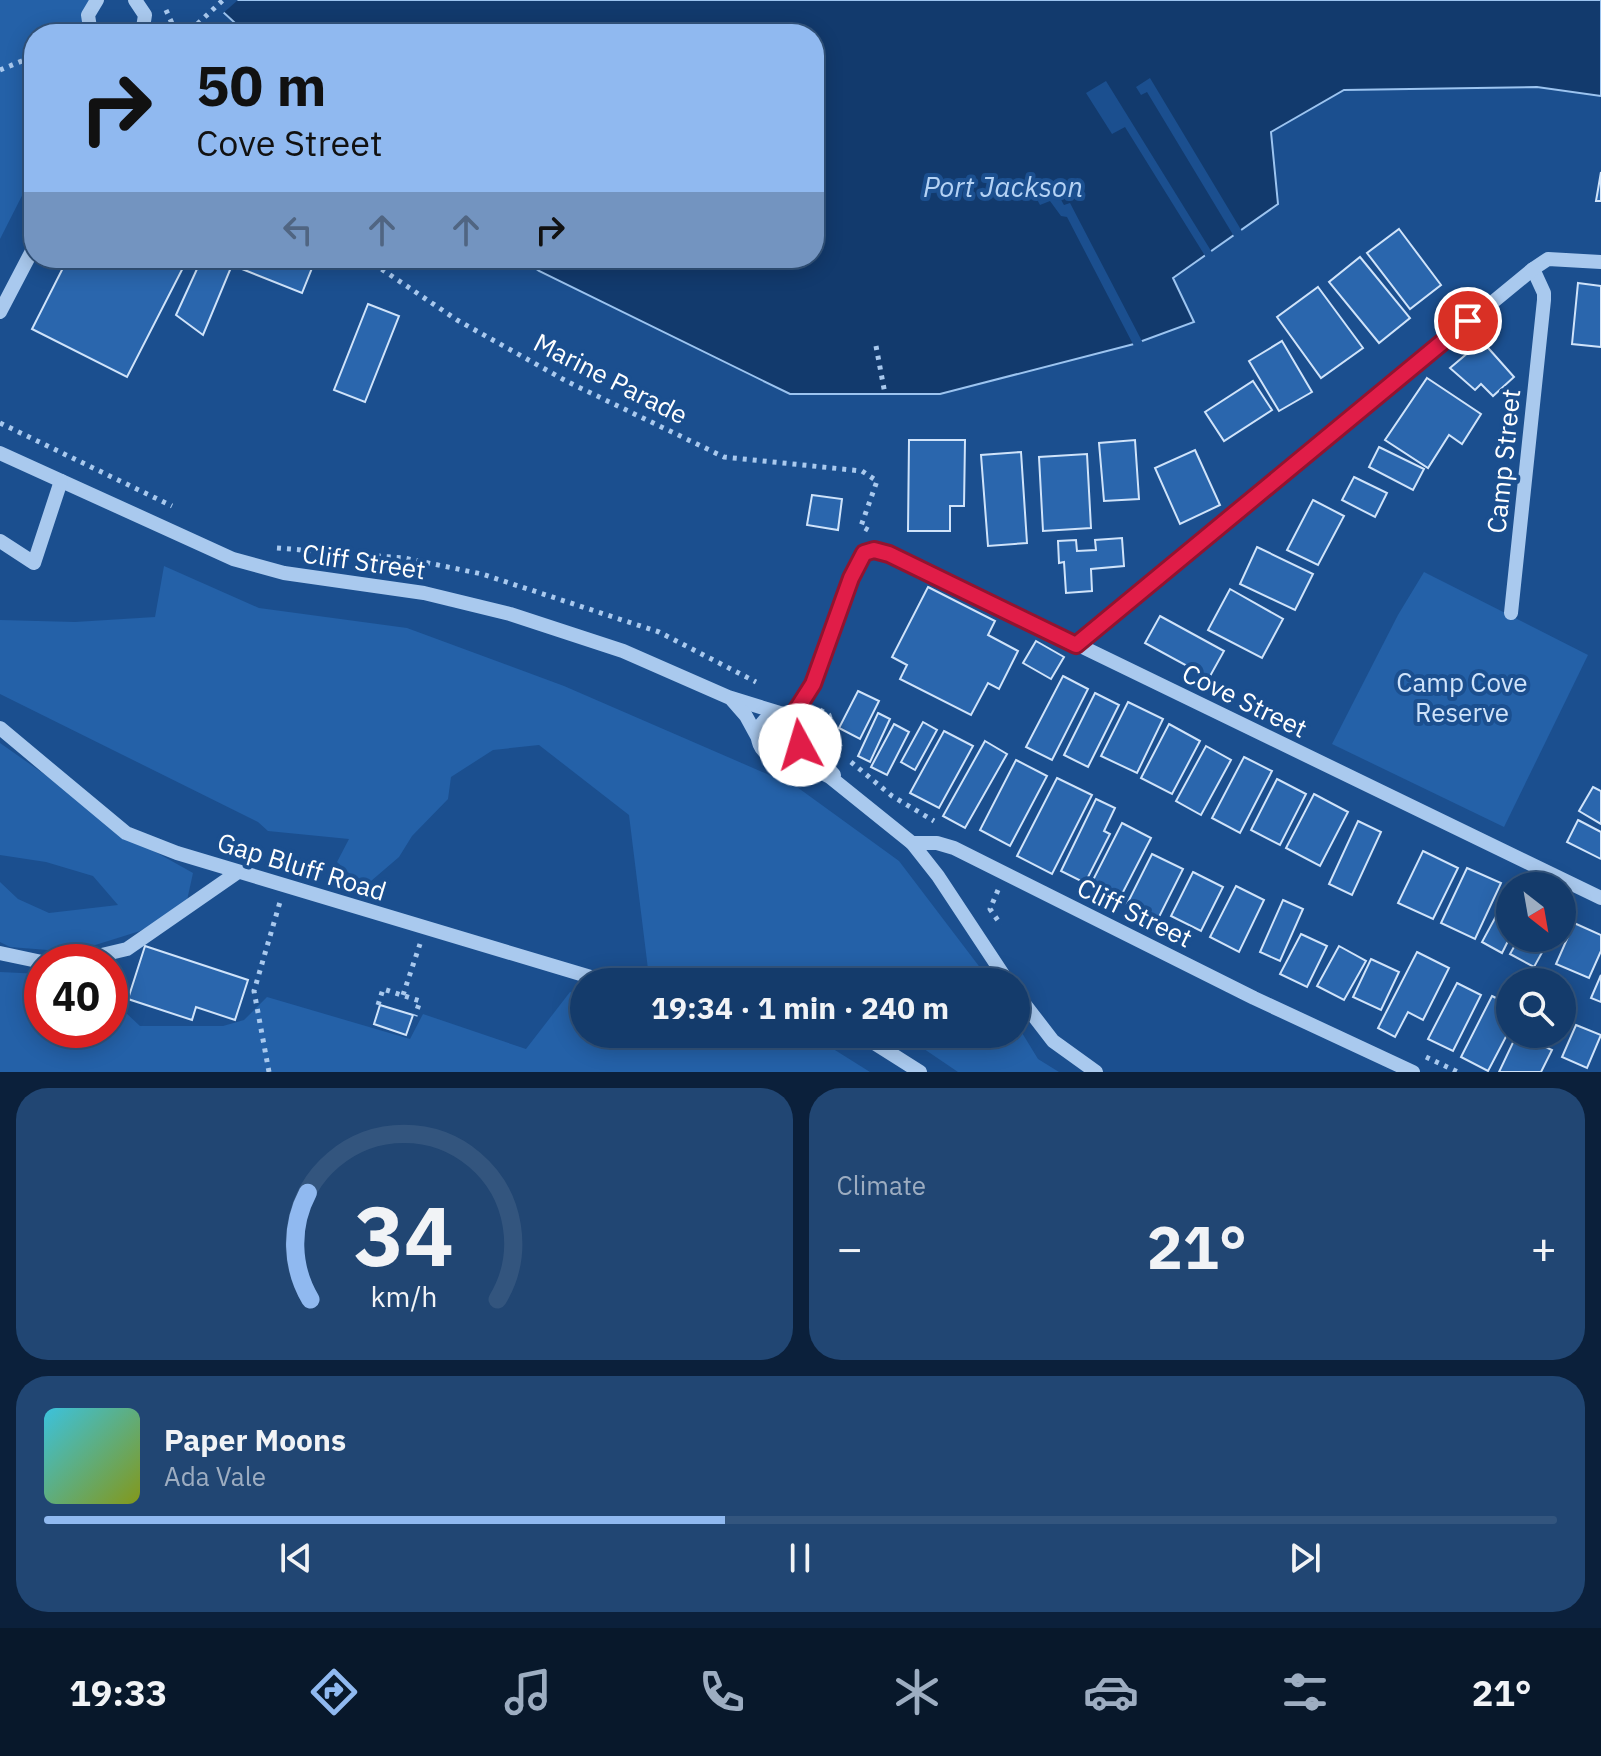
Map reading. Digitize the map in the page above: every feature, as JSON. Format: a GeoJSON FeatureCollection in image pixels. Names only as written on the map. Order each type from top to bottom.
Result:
{"type":"FeatureCollection","features":[{"type":"Feature","properties":{"kind":"street"},"geometry":{"type":"LineString","coordinates":[[89,24],[88,15],[97,0]]}},
{"type":"Feature","properties":{"kind":"street"},"geometry":{"type":"LineString","coordinates":[[135,0],[145,15],[144,24]]}},
{"type":"Feature","properties":{"kind":"street"},"geometry":{"type":"LineString","coordinates":[[1076,645],[1533,269],[1548,259],[1601,262]]}},
{"type":"Feature","properties":{"kind":"street"},"geometry":{"type":"LineString","coordinates":[[0,312],[24,266]]}},
{"type":"Feature","properties":{"kind":"street","name":"Camp Street"},"geometry":{"type":"LineString","coordinates":[[1511,613],[1544,300],[1533,269]]}},
{"type":"Feature","properties":{"kind":"street","name":"Cliff Street"},"geometry":{"type":"LineString","coordinates":[[0,453],[233,559],[284,573],[435,595],[510,614],[623,651],[728,697],[788,716]]}},
{"type":"Feature","properties":{"kind":"street"},"geometry":{"type":"LineString","coordinates":[[0,541],[34,563],[61,481]]}},
{"type":"Feature","properties":{"kind":"street","name":"Cove Street"},"geometry":{"type":"LineString","coordinates":[[788,716],[813,684],[857,562],[867,551],[874,550],[889,554],[1601,898]]}},
{"type":"Feature","properties":{"kind":"street","name":"Cliff Street"},"geometry":{"type":"LineString","coordinates":[[728,697],[746,716],[759,739]]}},
{"type":"Feature","properties":{"kind":"street"},"geometry":{"type":"LineString","coordinates":[[845,787],[817,770],[764,751],[758,731],[763,722],[773,715],[788,716],[800,726],[802,739],[845,787],[912,843],[938,876],[999,968]]}},
{"type":"Feature","properties":{"kind":"street","name":"Gap Bluff Road"},"geometry":{"type":"LineString","coordinates":[[0,728],[126,833],[238,872],[570,971]]}},
{"type":"Feature","properties":{"kind":"street"},"geometry":{"type":"LineString","coordinates":[[780,758],[797,750],[802,739]]}},
{"type":"Feature","properties":{"kind":"street","name":"Cliff Street"},"geometry":{"type":"LineString","coordinates":[[912,843],[937,843],[954,848],[1280,1011],[1413,1072]]}},
{"type":"Feature","properties":{"kind":"street"},"geometry":{"type":"LineString","coordinates":[[128,948],[238,872]]}},
{"type":"Feature","properties":{"kind":"street"},"geometry":{"type":"LineString","coordinates":[[0,953],[24,958]]}},
{"type":"Feature","properties":{"kind":"street"},"geometry":{"type":"LineString","coordinates":[[1030,1011],[1053,1041],[1096,1072]]}},
{"type":"Feature","properties":{"kind":"street"},"geometry":{"type":"LineString","coordinates":[[882,1048],[920,1072]]}},
{"type":"Feature","properties":{"kind":"path"},"geometry":{"type":"LineString","coordinates":[[161,0],[172,24]]}},
{"type":"Feature","properties":{"kind":"path"},"geometry":{"type":"LineString","coordinates":[[197,24],[223,0]]}},
{"type":"Feature","properties":{"kind":"path"},"geometry":{"type":"LineString","coordinates":[[0,70],[24,60]]}},
{"type":"Feature","properties":{"kind":"path","name":"Marine Parade"},"geometry":{"type":"LineString","coordinates":[[380,268],[457,320],[568,382],[724,457],[862,471],[877,481],[861,526],[875,533]]}},
{"type":"Feature","properties":{"kind":"path"},"geometry":{"type":"LineString","coordinates":[[876,346],[885,394]]}},
{"type":"Feature","properties":{"kind":"path"},"geometry":{"type":"LineString","coordinates":[[269,1072],[254,991],[285,886]]}},
{"type":"Feature","properties":{"kind":"path"},"geometry":{"type":"LineString","coordinates":[[998,889],[990,909],[1001,925]]}},
{"type":"Feature","properties":{"kind":"path"},"geometry":{"type":"LineString","coordinates":[[403,995],[425,928]]}},
{"type":"Feature","properties":{"kind":"path"},"geometry":{"type":"LineString","coordinates":[[378,1005],[383,989],[420,1001],[415,1016]]}},
{"type":"Feature","properties":{"kind":"green space"},"geometry":{"type":"Polygon","coordinates":[[[0,0],[90,0],[82,24],[24,24],[24,192],[0,239],[0,0]]]}},
{"type":"Feature","properties":{"kind":"green space"},"geometry":{"type":"Polygon","coordinates":[[[164,566],[259,608],[407,628],[564,686],[797,787],[899,861],[980,968],[648,968],[629,815],[539,745],[493,750],[451,777],[448,799],[412,836],[399,857],[364,887],[337,862],[349,839],[268,831],[258,822],[0,694],[0,620],[75,622],[155,617],[164,566]]]}},
{"type":"Feature","properties":{"kind":"green space","name":"Camp Cove Reserve"},"geometry":{"type":"Polygon","coordinates":[[[1424,572],[1588,655],[1504,827],[1332,744],[1398,615],[1424,572]]]}},
{"type":"Feature","properties":{"kind":"green space"},"geometry":{"type":"Polygon","coordinates":[[[0,743],[152,850],[193,873],[186,905],[140,931],[99,944],[24,944],[24,948],[10,947],[0,942],[0,882],[18,899],[49,913],[118,905],[93,876],[46,862],[0,855],[0,743]]]}},
{"type":"Feature","properties":{"kind":"green space"},"geometry":{"type":"Polygon","coordinates":[[[0,972],[24,973],[24,1048],[128,1048],[128,1015],[140,1026],[223,1026],[244,1020],[267,997],[410,1039],[423,1014],[526,1049],[570,992],[570,1048],[832,1048],[870,1072],[0,1072],[0,972]]]}},
{"type":"Feature","properties":{"kind":"green space"},"geometry":{"type":"Polygon","coordinates":[[[1030,1046],[1038,1059],[1059,1072],[958,1072],[923,1048],[1030,1046]]]}},
{"type":"Feature","properties":{"kind":"water","name":"Port Jackson"},"geometry":{"type":"Polygon","coordinates":[[[210,0],[1601,0],[1601,96],[1537,87],[1344,90],[1271,132],[1278,204],[1173,278],[1194,322],[1134,344],[940,394],[790,394],[535,268],[824,268],[824,24],[236,24],[210,0]]]}},
{"type":"Feature","properties":{"kind":"pier"},"geometry":{"type":"Polygon","coordinates":[[[206,0],[238,0],[221,15],[206,0]]]}},
{"type":"Feature","properties":{"kind":"pier"},"geometry":{"type":"Polygon","coordinates":[[[1150,78],[1243,233],[1235,238],[1147,92],[1141,95],[1136,87],[1150,78]]]}},
{"type":"Feature","properties":{"kind":"pier"},"geometry":{"type":"Polygon","coordinates":[[[1106,81],[1213,254],[1207,259],[1125,127],[1112,134],[1086,93],[1106,81]]]}},
{"type":"Feature","properties":{"kind":"pier"},"geometry":{"type":"Polygon","coordinates":[[[1049,179],[1064,205],[1070,203],[1144,345],[1135,348],[1067,217],[1061,216],[1050,201],[1040,205],[1031,188],[1049,179]]]}},
{"type":"Feature","properties":{"kind":"building"},"geometry":{"type":"Polygon","coordinates":[[[1601,172],[1601,201],[1596,201],[1601,172]]]}},
{"type":"Feature","properties":{"kind":"building"},"geometry":{"type":"Polygon","coordinates":[[[1399,229],[1441,285],[1410,309],[1367,253],[1399,229]]]}},
{"type":"Feature","properties":{"kind":"building"},"geometry":{"type":"Polygon","coordinates":[[[1360,257],[1410,318],[1379,343],[1329,282],[1360,257]]]}},
{"type":"Feature","properties":{"kind":"building"},"geometry":{"type":"Polygon","coordinates":[[[63,268],[183,268],[127,377],[32,329],[63,268]]]}},
{"type":"Feature","properties":{"kind":"building"},"geometry":{"type":"Polygon","coordinates":[[[197,268],[231,268],[203,335],[176,315],[197,268]]]}},
{"type":"Feature","properties":{"kind":"building"},"geometry":{"type":"Polygon","coordinates":[[[240,268],[312,268],[302,293],[240,268]]]}},
{"type":"Feature","properties":{"kind":"building"},"geometry":{"type":"Polygon","coordinates":[[[1578,283],[1601,286],[1601,347],[1572,344],[1578,283]]]}},
{"type":"Feature","properties":{"kind":"building"},"geometry":{"type":"Polygon","coordinates":[[[1318,287],[1363,348],[1321,378],[1277,317],[1318,287]]]}},
{"type":"Feature","properties":{"kind":"building"},"geometry":{"type":"Polygon","coordinates":[[[368,304],[399,316],[365,402],[334,390],[368,304]]]}},
{"type":"Feature","properties":{"kind":"building"},"geometry":{"type":"Polygon","coordinates":[[[1282,341],[1312,392],[1279,411],[1249,361],[1282,341]]]}},
{"type":"Feature","properties":{"kind":"building"},"geometry":{"type":"Polygon","coordinates":[[[1482,341],[1514,377],[1493,396],[1481,384],[1475,390],[1450,368],[1482,341]]]}},
{"type":"Feature","properties":{"kind":"building"},"geometry":{"type":"Polygon","coordinates":[[[1427,378],[1481,414],[1462,444],[1449,435],[1428,468],[1385,440],[1427,378]]]}},
{"type":"Feature","properties":{"kind":"building"},"geometry":{"type":"Polygon","coordinates":[[[1253,381],[1272,410],[1224,441],[1205,412],[1253,381]]]}},
{"type":"Feature","properties":{"kind":"building"},"geometry":{"type":"Polygon","coordinates":[[[909,440],[965,440],[964,506],[950,506],[950,531],[908,531],[909,440]]]}},
{"type":"Feature","properties":{"kind":"building"},"geometry":{"type":"Polygon","coordinates":[[[1135,440],[1139,499],[1104,501],[1099,443],[1135,440]]]}},
{"type":"Feature","properties":{"kind":"building"},"geometry":{"type":"Polygon","coordinates":[[[1379,447],[1424,469],[1413,490],[1369,467],[1379,447]]]}},
{"type":"Feature","properties":{"kind":"building"},"geometry":{"type":"Polygon","coordinates":[[[1195,450],[1220,505],[1180,524],[1155,468],[1195,450]]]}},
{"type":"Feature","properties":{"kind":"building"},"geometry":{"type":"Polygon","coordinates":[[[1021,452],[1027,543],[988,546],[981,455],[1021,452]]]}},
{"type":"Feature","properties":{"kind":"building"},"geometry":{"type":"Polygon","coordinates":[[[1087,454],[1091,528],[1043,531],[1039,457],[1087,454]]]}},
{"type":"Feature","properties":{"kind":"building"},"geometry":{"type":"Polygon","coordinates":[[[1354,477],[1387,493],[1375,517],[1342,500],[1354,477]]]}},
{"type":"Feature","properties":{"kind":"building"},"geometry":{"type":"Polygon","coordinates":[[[812,495],[842,499],[838,530],[807,525],[812,495]]]}},
{"type":"Feature","properties":{"kind":"building"},"geometry":{"type":"Polygon","coordinates":[[[1313,500],[1344,516],[1318,565],[1287,550],[1313,500]]]}},
{"type":"Feature","properties":{"kind":"building"},"geometry":{"type":"Polygon","coordinates":[[[1122,538],[1124,566],[1091,569],[1092,591],[1066,593],[1064,562],[1059,563],[1058,541],[1076,540],[1077,551],[1096,550],[1095,540],[1122,538]]]}},
{"type":"Feature","properties":{"kind":"building"},"geometry":{"type":"Polygon","coordinates":[[[1257,547],[1313,574],[1295,610],[1240,584],[1257,547]]]}},
{"type":"Feature","properties":{"kind":"building"},"geometry":{"type":"Polygon","coordinates":[[[928,587],[995,621],[988,635],[1018,651],[999,689],[988,683],[971,715],[900,679],[907,665],[892,657],[928,587]]]}},
{"type":"Feature","properties":{"kind":"building"},"geometry":{"type":"Polygon","coordinates":[[[1230,589],[1283,619],[1262,658],[1208,630],[1230,589]]]}},
{"type":"Feature","properties":{"kind":"building"},"geometry":{"type":"Polygon","coordinates":[[[1160,616],[1224,651],[1209,678],[1145,643],[1160,616]]]}},
{"type":"Feature","properties":{"kind":"building"},"geometry":{"type":"Polygon","coordinates":[[[1036,641],[1064,657],[1051,679],[1023,663],[1036,641]]]}},
{"type":"Feature","properties":{"kind":"building"},"geometry":{"type":"Polygon","coordinates":[[[1063,676],[1088,689],[1052,760],[1026,747],[1063,676]]]}},
{"type":"Feature","properties":{"kind":"building"},"geometry":{"type":"Polygon","coordinates":[[[858,691],[879,701],[860,739],[839,728],[858,691]]]}},
{"type":"Feature","properties":{"kind":"building"},"geometry":{"type":"Polygon","coordinates":[[[1095,693],[1119,705],[1088,767],[1064,755],[1095,693]]]}},
{"type":"Feature","properties":{"kind":"building"},"geometry":{"type":"Polygon","coordinates":[[[1128,702],[1163,719],[1137,773],[1101,756],[1128,702]]]}},
{"type":"Feature","properties":{"kind":"building"},"geometry":{"type":"Polygon","coordinates":[[[878,713],[890,719],[870,762],[858,756],[878,713]]]}},
{"type":"Feature","properties":{"kind":"building"},"geometry":{"type":"Polygon","coordinates":[[[923,722],[937,730],[915,770],[901,762],[923,722]]]}},
{"type":"Feature","properties":{"kind":"building"},"geometry":{"type":"Polygon","coordinates":[[[894,724],[909,732],[887,775],[871,767],[894,724]]]}},
{"type":"Feature","properties":{"kind":"building"},"geometry":{"type":"Polygon","coordinates":[[[1169,724],[1200,741],[1172,794],[1141,778],[1169,724]]]}},
{"type":"Feature","properties":{"kind":"building"},"geometry":{"type":"Polygon","coordinates":[[[944,731],[973,746],[939,808],[910,793],[944,731]]]}},
{"type":"Feature","properties":{"kind":"building"},"geometry":{"type":"Polygon","coordinates":[[[985,741],[1007,754],[965,828],[943,816],[985,741]]]}},
{"type":"Feature","properties":{"kind":"building"},"geometry":{"type":"Polygon","coordinates":[[[1206,746],[1231,760],[1201,815],[1176,801],[1206,746]]]}},
{"type":"Feature","properties":{"kind":"building"},"geometry":{"type":"Polygon","coordinates":[[[1244,757],[1272,771],[1240,833],[1212,818],[1244,757]]]}},
{"type":"Feature","properties":{"kind":"building"},"geometry":{"type":"Polygon","coordinates":[[[1016,760],[1047,776],[1010,846],[980,830],[1016,760]]]}},
{"type":"Feature","properties":{"kind":"building"},"geometry":{"type":"Polygon","coordinates":[[[1057,778],[1092,795],[1052,874],[1017,856],[1057,778]]]}},
{"type":"Feature","properties":{"kind":"building"},"geometry":{"type":"Polygon","coordinates":[[[1277,779],[1306,794],[1280,845],[1251,830],[1277,779]]]}},
{"type":"Feature","properties":{"kind":"building"},"geometry":{"type":"Polygon","coordinates":[[[1593,787],[1601,791],[1601,824],[1579,811],[1593,787]]]}},
{"type":"Feature","properties":{"kind":"building"},"geometry":{"type":"Polygon","coordinates":[[[1314,794],[1348,812],[1320,866],[1286,848],[1314,794]]]}},
{"type":"Feature","properties":{"kind":"building"},"geometry":{"type":"Polygon","coordinates":[[[1096,799],[1115,808],[1104,831],[1110,834],[1085,883],[1061,871],[1096,799]]]}},
{"type":"Feature","properties":{"kind":"building"},"geometry":{"type":"Polygon","coordinates":[[[1578,820],[1601,832],[1601,859],[1567,842],[1578,820]]]}},
{"type":"Feature","properties":{"kind":"building"},"geometry":{"type":"Polygon","coordinates":[[[1358,821],[1381,832],[1352,895],[1329,884],[1358,821]]]}},
{"type":"Feature","properties":{"kind":"building"},"geometry":{"type":"Polygon","coordinates":[[[1122,823],[1151,838],[1121,896],[1092,882],[1122,823]]]}},
{"type":"Feature","properties":{"kind":"building"},"geometry":{"type":"Polygon","coordinates":[[[1423,851],[1458,868],[1433,919],[1398,903],[1423,851]]]}},
{"type":"Feature","properties":{"kind":"building"},"geometry":{"type":"Polygon","coordinates":[[[1152,854],[1183,869],[1158,919],[1127,904],[1152,854]]]}},
{"type":"Feature","properties":{"kind":"building"},"geometry":{"type":"Polygon","coordinates":[[[1467,868],[1496,881],[1496,894],[1475,939],[1441,923],[1467,868]]]}},
{"type":"Feature","properties":{"kind":"building"},"geometry":{"type":"Polygon","coordinates":[[[1193,872],[1223,887],[1201,931],[1171,916],[1193,872]]]}},
{"type":"Feature","properties":{"kind":"building"},"geometry":{"type":"Polygon","coordinates":[[[1236,886],[1264,900],[1239,952],[1210,937],[1236,886]]]}},
{"type":"Feature","properties":{"kind":"building"},"geometry":{"type":"Polygon","coordinates":[[[1283,900],[1303,909],[1280,961],[1260,952],[1283,900]]]}},
{"type":"Feature","properties":{"kind":"building"},"geometry":{"type":"Polygon","coordinates":[[[1496,916],[1496,950],[1482,942],[1496,916]]]}},
{"type":"Feature","properties":{"kind":"building"},"geometry":{"type":"Polygon","coordinates":[[[1576,924],[1601,935],[1601,951],[1589,978],[1576,972],[1576,968],[1556,964],[1561,952],[1576,952],[1576,924]]]}},
{"type":"Feature","properties":{"kind":"building"},"geometry":{"type":"Polygon","coordinates":[[[1301,934],[1327,946],[1307,987],[1280,974],[1301,934]]]}},
{"type":"Feature","properties":{"kind":"building"},"geometry":{"type":"Polygon","coordinates":[[[145,946],[248,980],[235,1020],[196,1007],[192,1020],[128,999],[145,946]]]}},
{"type":"Feature","properties":{"kind":"building"},"geometry":{"type":"Polygon","coordinates":[[[1339,946],[1366,961],[1344,1000],[1317,986],[1339,946]]]}},
{"type":"Feature","properties":{"kind":"building"},"geometry":{"type":"Polygon","coordinates":[[[1417,952],[1449,968],[1423,1020],[1408,1012],[1395,1037],[1378,1028],[1417,952]]]}},
{"type":"Feature","properties":{"kind":"building"},"geometry":{"type":"Polygon","coordinates":[[[1511,952],[1542,952],[1534,967],[1511,952]]]}},
{"type":"Feature","properties":{"kind":"building"},"geometry":{"type":"Polygon","coordinates":[[[1371,959],[1399,972],[1381,1010],[1353,997],[1371,959]]]}},
{"type":"Feature","properties":{"kind":"building"},"geometry":{"type":"Polygon","coordinates":[[[1601,975],[1601,1002],[1591,998],[1601,975]]]}},
{"type":"Feature","properties":{"kind":"building"},"geometry":{"type":"Polygon","coordinates":[[[1457,983],[1481,995],[1453,1051],[1428,1039],[1457,983]]]}},
{"type":"Feature","properties":{"kind":"building"},"geometry":{"type":"Polygon","coordinates":[[[1492,996],[1496,998],[1496,1048],[1500,1048],[1488,1071],[1461,1057],[1492,996]]]}},
{"type":"Feature","properties":{"kind":"building"},"geometry":{"type":"Polygon","coordinates":[[[380,1005],[413,1015],[406,1035],[374,1024],[380,1005]]]}},
{"type":"Feature","properties":{"kind":"building"},"geometry":{"type":"Polygon","coordinates":[[[1576,1025],[1601,1035],[1587,1068],[1562,1057],[1566,1048],[1576,1048],[1576,1025]]]}},
{"type":"Feature","properties":{"kind":"building"},"geometry":{"type":"Polygon","coordinates":[[[1510,1048],[1552,1050],[1541,1072],[1499,1072],[1510,1048]]]}},
{"type":"Feature","properties":{"kind":"route"},"geometry":{"type":"LineString","coordinates":[[800,745],[802,732],[792,717],[813,684],[857,562],[867,551],[889,554],[1076,645],[1468,321]]}}]}
